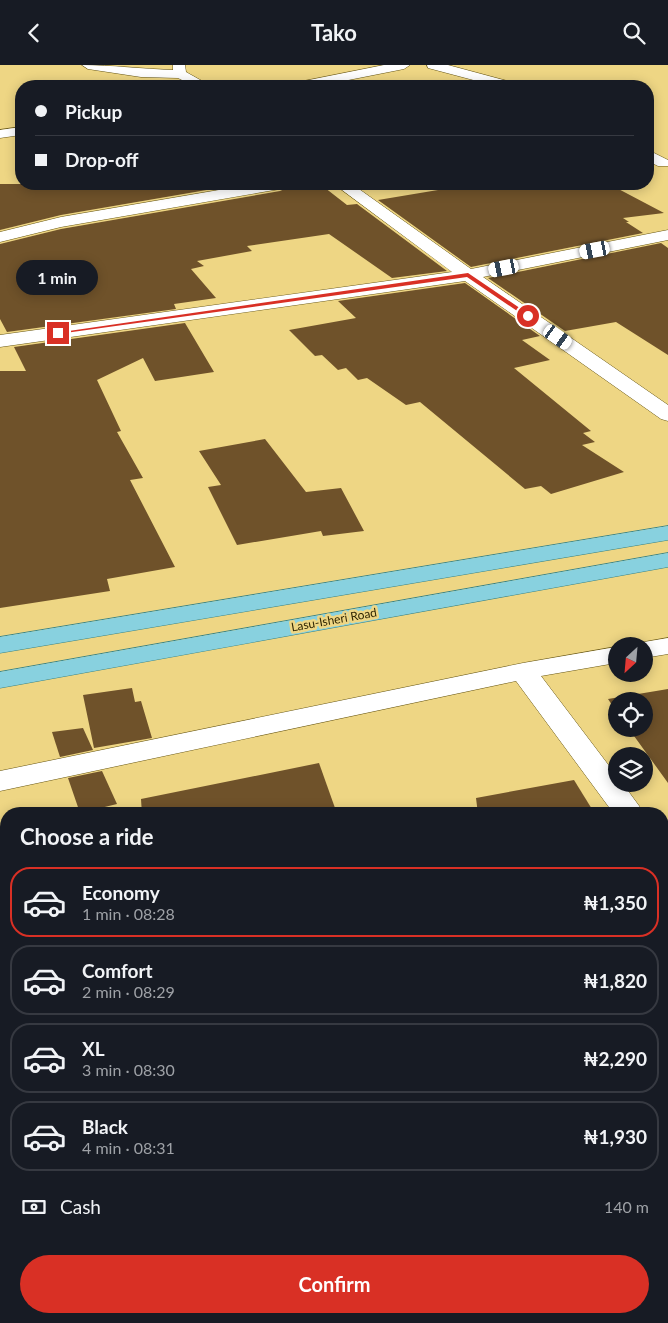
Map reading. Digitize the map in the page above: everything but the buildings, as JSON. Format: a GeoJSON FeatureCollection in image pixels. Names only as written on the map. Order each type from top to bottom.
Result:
{"type":"FeatureCollection","features":[{"type":"Feature","properties":{"kind":"main road"},"geometry":{"type":"LineString","coordinates":[[6,679],[1,644],[668,533]]}},
{"type":"Feature","properties":{"kind":"main road","name":"Lasu-Isheri Road"},"geometry":{"type":"LineString","coordinates":[[6,679],[668,560]]}},
{"type":"Feature","properties":{"kind":"street"},"geometry":{"type":"LineString","coordinates":[[88,65],[141,73],[180,69],[196,80]]}},
{"type":"Feature","properties":{"kind":"street"},"geometry":{"type":"LineString","coordinates":[[329,80],[404,65]]}},
{"type":"Feature","properties":{"kind":"street"},"geometry":{"type":"LineString","coordinates":[[433,65],[488,80]]}},
{"type":"Feature","properties":{"kind":"street"},"geometry":{"type":"LineString","coordinates":[[0,134],[15,132]]}},
{"type":"Feature","properties":{"kind":"street"},"geometry":{"type":"LineString","coordinates":[[654,158],[663,163]]}},
{"type":"Feature","properties":{"kind":"street"},"geometry":{"type":"LineString","coordinates":[[0,237],[61,222],[245,190]]}},
{"type":"Feature","properties":{"kind":"street"},"geometry":{"type":"LineString","coordinates":[[350,190],[668,415]]}},
{"type":"Feature","properties":{"kind":"street"},"geometry":{"type":"LineString","coordinates":[[0,341],[468,275],[668,235]]}},
{"type":"Feature","properties":{"kind":"street"},"geometry":{"type":"LineString","coordinates":[[653,648],[668,646]]}},
{"type":"Feature","properties":{"kind":"street"},"geometry":{"type":"LineString","coordinates":[[0,781],[523,671],[608,656]]}},
{"type":"Feature","properties":{"kind":"street"},"geometry":{"type":"LineString","coordinates":[[523,671],[625,807]]}},
{"type":"Feature","properties":{"kind":"route"},"geometry":{"type":"LineString","coordinates":[[58,333],[468,275],[528,316]]}}]}
